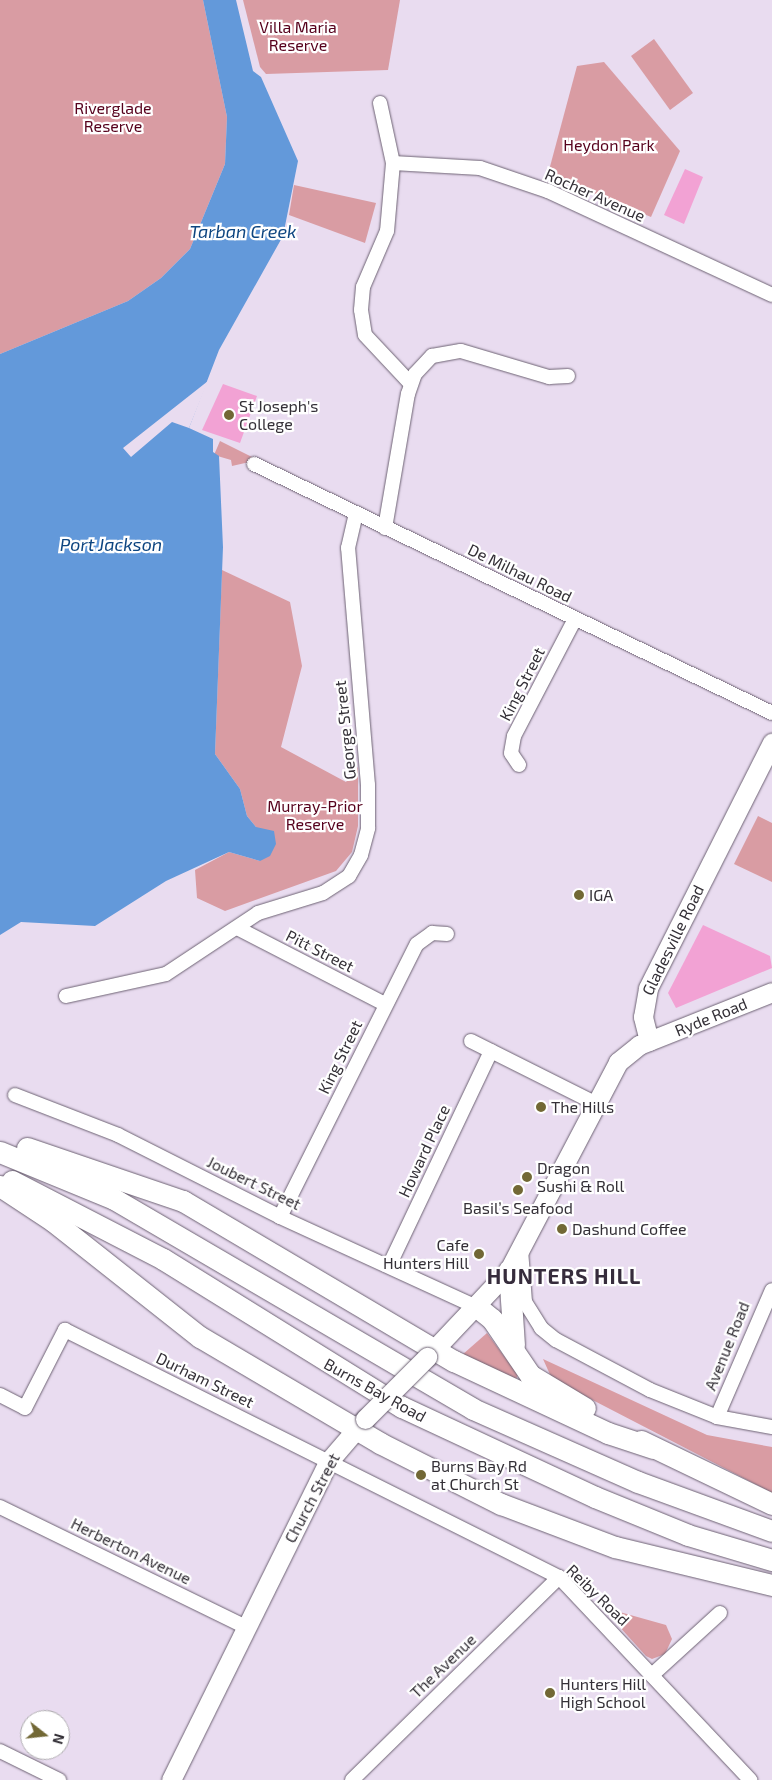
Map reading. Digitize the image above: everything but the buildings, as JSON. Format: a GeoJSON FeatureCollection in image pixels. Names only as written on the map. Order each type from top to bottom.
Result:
{"type":"FeatureCollection","features":[{"type":"Feature","properties":{"kind":"main road"},"geometry":{"type":"LineString","coordinates":[[0,1139],[114,1174],[191,1205],[430,1353],[608,1433],[652,1448]]}},
{"type":"Feature","properties":{"kind":"main road","name":"Burns Bay Road"},"geometry":{"type":"LineString","coordinates":[[0,1152],[114,1199],[473,1409],[638,1482],[772,1531]]}},
{"type":"Feature","properties":{"kind":"main road","name":"Burns Bay Road"},"geometry":{"type":"LineString","coordinates":[[0,1176],[163,1259],[402,1407],[595,1498],[688,1535],[772,1560]]}},
{"type":"Feature","properties":{"kind":"main road"},"geometry":{"type":"LineString","coordinates":[[0,1186],[54,1221],[200,1337],[360,1424],[501,1504],[615,1547],[772,1585]]}},
{"type":"Feature","properties":{"kind":"main road"},"geometry":{"type":"LineString","coordinates":[[509,1270],[509,1320],[520,1364]]}},
{"type":"Feature","properties":{"kind":"main road"},"geometry":{"type":"LineString","coordinates":[[477,1307],[492,1319],[520,1364],[543,1384],[652,1448],[772,1504]]}},
{"type":"Feature","properties":{"kind":"street"},"geometry":{"type":"LineString","coordinates":[[380,103],[393,162],[387,231],[363,287],[361,310],[365,335],[408,383]]}},
{"type":"Feature","properties":{"kind":"street","name":"Rocher Avenue"},"geometry":{"type":"LineString","coordinates":[[393,162],[480,168],[548,191],[772,295]]}},
{"type":"Feature","properties":{"kind":"street"},"geometry":{"type":"LineString","coordinates":[[385,528],[408,383],[432,356],[450,350],[550,377],[568,376]]}},
{"type":"Feature","properties":{"kind":"street","name":"De Milhau Road"},"geometry":{"type":"LineString","coordinates":[[254,464],[772,714]]}},
{"type":"Feature","properties":{"kind":"street","name":"George Street"},"geometry":{"type":"LineString","coordinates":[[66,996],[166,974],[258,913],[324,893],[349,876],[361,855],[368,828],[368,785],[348,548],[356,514]]}},
{"type":"Feature","properties":{"kind":"street","name":"King Street"},"geometry":{"type":"LineString","coordinates":[[519,765],[511,753],[514,736],[575,619]]}},
{"type":"Feature","properties":{"kind":"street","name":"Gladesville Road"},"geometry":{"type":"LineString","coordinates":[[649,1041],[643,1017],[648,988],[772,744]]}},
{"type":"Feature","properties":{"kind":"street","name":"Pitt Street"},"geometry":{"type":"LineString","coordinates":[[238,928],[385,1004]]}},
{"type":"Feature","properties":{"kind":"street","name":"King Street"},"geometry":{"type":"LineString","coordinates":[[280,1217],[385,1004],[417,944],[432,932],[446,934]]}},
{"type":"Feature","properties":{"kind":"street","name":"Ryde Road"},"geometry":{"type":"LineString","coordinates":[[649,1041],[772,992]]}},
{"type":"Feature","properties":{"kind":"street"},"geometry":{"type":"LineString","coordinates":[[471,1041],[594,1103]]}},
{"type":"Feature","properties":{"kind":"street"},"geometry":{"type":"LineString","coordinates":[[649,1041],[618,1062],[594,1103],[525,1242],[525,1302],[541,1328],[556,1340],[618,1376],[717,1417],[772,1427]]}},
{"type":"Feature","properties":{"kind":"street","name":"Howard Place"},"geometry":{"type":"LineString","coordinates":[[389,1266],[491,1051]]}},
{"type":"Feature","properties":{"kind":"street","name":"Joubert Street"},"geometry":{"type":"LineString","coordinates":[[15,1095],[118,1135],[280,1217],[477,1307]]}},
{"type":"Feature","properties":{"kind":"street","name":"Church Street"},"geometry":{"type":"LineString","coordinates":[[170,1780],[328,1462],[360,1424],[477,1307],[509,1270],[525,1242]]}},
{"type":"Feature","properties":{"kind":"street","name":"Avenue Road"},"geometry":{"type":"LineString","coordinates":[[717,1417],[772,1290]]}},
{"type":"Feature","properties":{"kind":"street","name":"Durham Street"},"geometry":{"type":"LineString","coordinates":[[0,1395],[25,1408],[65,1330],[328,1462]]}},
{"type":"Feature","properties":{"kind":"street","name":"Reiby Road"},"geometry":{"type":"LineString","coordinates":[[328,1462],[559,1577],[750,1780]]}},
{"type":"Feature","properties":{"kind":"street","name":"Herberton Avenue"},"geometry":{"type":"LineString","coordinates":[[0,1507],[246,1627]]}},
{"type":"Feature","properties":{"kind":"street","name":"The Avenue"},"geometry":{"type":"LineString","coordinates":[[352,1780],[559,1577]]}},
{"type":"Feature","properties":{"kind":"street"},"geometry":{"type":"LineString","coordinates":[[652,1675],[720,1612]]}},
{"type":"Feature","properties":{"kind":"street"},"geometry":{"type":"LineString","coordinates":[[0,1751],[59,1780]]}},
{"type":"Feature","properties":{"kind":"green space","name":"Riverglade Reserve"},"geometry":{"type":"Polygon","coordinates":[[[0,0],[203,0],[227,117],[225,164],[190,249],[161,278],[128,301],[0,354],[0,0]]]}},
{"type":"Feature","properties":{"kind":"green space","name":"Villa Maria Reserve"},"geometry":{"type":"Polygon","coordinates":[[[243,0],[400,0],[388,70],[266,74],[260,67],[243,0]]]}},
{"type":"Feature","properties":{"kind":"green space"},"geometry":{"type":"Polygon","coordinates":[[[654,39],[693,93],[670,110],[631,56],[654,39]]]}},
{"type":"Feature","properties":{"kind":"green space","name":"Heydon Park"},"geometry":{"type":"Polygon","coordinates":[[[604,62],[680,151],[651,217],[548,174],[577,66],[604,62]]]}},
{"type":"Feature","properties":{"kind":"green space"},"geometry":{"type":"Polygon","coordinates":[[[294,185],[376,203],[365,243],[289,215],[294,185]]]}},
{"type":"Feature","properties":{"kind":"green space"},"geometry":{"type":"Polygon","coordinates":[[[220,441],[258,460],[232,466],[231,460],[214,455],[220,441]]]}},
{"type":"Feature","properties":{"kind":"green space","name":"Murray-Prior Reserve"},"geometry":{"type":"Polygon","coordinates":[[[222,570],[290,602],[302,666],[281,747],[346,782],[358,767],[358,826],[352,852],[336,871],[225,911],[197,898],[195,870],[229,852],[260,861],[256,827],[247,816],[240,789],[215,754],[222,570]]]}},
{"type":"Feature","properties":{"kind":"green space"},"geometry":{"type":"Polygon","coordinates":[[[758,816],[772,823],[772,882],[734,864],[758,816]]]}},
{"type":"Feature","properties":{"kind":"green space"},"geometry":{"type":"Polygon","coordinates":[[[487,1333],[518,1375],[514,1383],[462,1355],[487,1333]]]}},
{"type":"Feature","properties":{"kind":"green space"},"geometry":{"type":"Polygon","coordinates":[[[543,1359],[707,1435],[772,1447],[772,1493],[552,1379],[543,1359]]]}},
{"type":"Feature","properties":{"kind":"green space"},"geometry":{"type":"Polygon","coordinates":[[[609,1609],[666,1625],[672,1639],[665,1654],[652,1659],[646,1656],[607,1613],[609,1609]]]}},
{"type":"Feature","properties":{"kind":"water","name":"Port Jackson"},"geometry":{"type":"Polygon","coordinates":[[[203,0],[236,0],[253,71],[261,77],[298,161],[283,236],[219,350],[189,428],[213,439],[213,452],[219,456],[223,547],[215,754],[240,789],[247,816],[256,827],[274,831],[276,844],[270,856],[260,861],[229,852],[166,881],[95,926],[21,922],[0,935],[0,354],[128,301],[161,278],[190,249],[225,164],[227,117],[203,0]]]}},
{"type":"Feature","properties":{"kind":"pier"},"geometry":{"type":"Polygon","coordinates":[[[208,381],[189,428],[172,422],[131,457],[123,448],[208,381]]]}},
{"type":"Feature","properties":{"kind":"place","name":"St Joseph's College"},"geometry":{"type":"Point","coordinates":[229,415]}},
{"type":"Feature","properties":{"kind":"place","name":"IGA"},"geometry":{"type":"Point","coordinates":[579,895]}},
{"type":"Feature","properties":{"kind":"place","name":"The Hills"},"geometry":{"type":"Point","coordinates":[541,1107]}},
{"type":"Feature","properties":{"kind":"place","name":"Dragon Sushi & Roll"},"geometry":{"type":"Point","coordinates":[527,1177]}},
{"type":"Feature","properties":{"kind":"place","name":"Basil’s Seafood"},"geometry":{"type":"Point","coordinates":[518,1190]}},
{"type":"Feature","properties":{"kind":"place","name":"Dashund Coffee"},"geometry":{"type":"Point","coordinates":[562,1229]}},
{"type":"Feature","properties":{"kind":"place","name":"Cafe Hunters Hill"},"geometry":{"type":"Point","coordinates":[479,1254]}},
{"type":"Feature","properties":{"kind":"place","name":"Burns Bay Rd at Church St"},"geometry":{"type":"Point","coordinates":[421,1475]}},
{"type":"Feature","properties":{"kind":"place","name":"Hunters Hill High School"},"geometry":{"type":"Point","coordinates":[550,1693]}},
{"type":"Feature","properties":{"kind":"district","name":"HUNTERS HILL"},"geometry":{"type":"Point","coordinates":[564,1276]}},
{"type":"Feature","properties":{"kind":"water label","name":"Tarban Creek"},"geometry":{"type":"Point","coordinates":[243,231]}}]}
